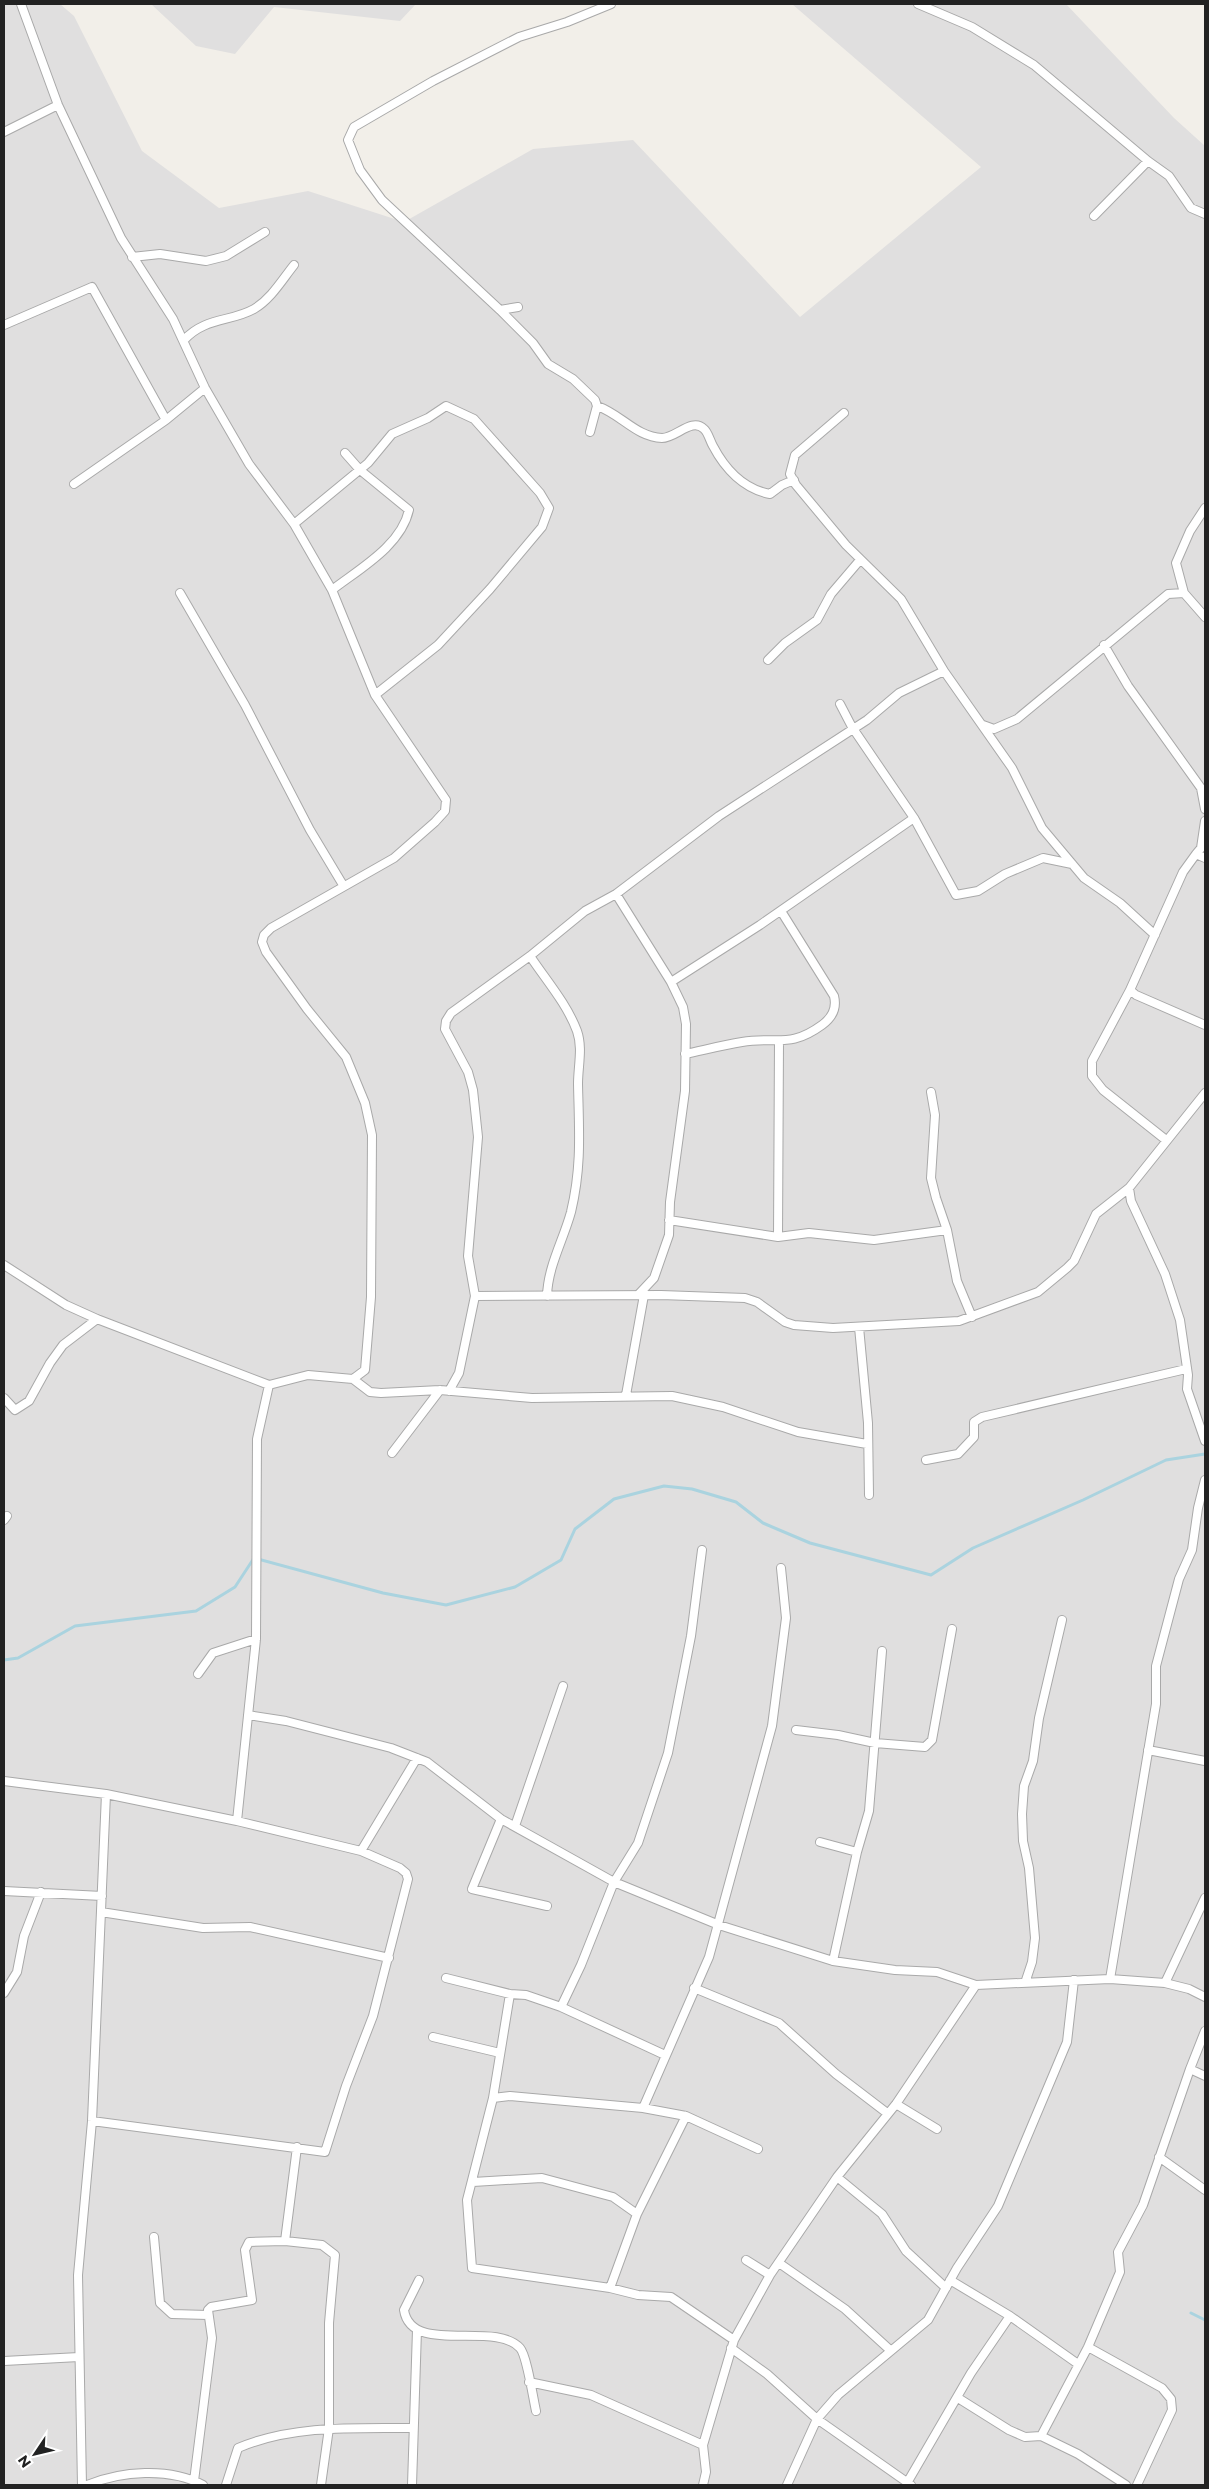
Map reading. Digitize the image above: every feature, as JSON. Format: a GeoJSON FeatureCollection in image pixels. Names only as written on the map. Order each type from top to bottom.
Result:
{"type":"FeatureCollection","features":[{"type":"Feature","properties":{"kind":"street"},"geometry":{"type":"LineString","coordinates":[[22,4],[58,105],[103,205],[132,257],[184,340],[205,388],[249,464],[294,524],[332,590],[376,695],[446,800],[445,810],[435,822],[394,858],[343,885],[271,928],[264,935],[262,942],[266,952],[307,1009],[346,1057],[366,1103],[372,1135],[371,1297],[367,1364],[365,1370],[353,1379]]}},
{"type":"Feature","properties":{"kind":"street"},"geometry":{"type":"LineString","coordinates":[[611,4],[567,22],[520,37],[433,81],[354,127],[348,140],[360,170],[382,200],[500,310],[533,343],[548,364],[583,388],[597,406],[615,414],[641,434],[662,438],[674,436],[689,425],[705,429],[724,465],[751,488],[770,494],[782,484],[794,480]]}},
{"type":"Feature","properties":{"kind":"street"},"geometry":{"type":"LineString","coordinates":[[918,4],[972,27],[1034,65],[1174,181],[1192,208],[1205,214]]}},
{"type":"Feature","properties":{"kind":"street"},"geometry":{"type":"LineString","coordinates":[[4,132],[58,105]]}},
{"type":"Feature","properties":{"kind":"street"},"geometry":{"type":"LineString","coordinates":[[1094,216],[1148,161]]}},
{"type":"Feature","properties":{"kind":"street"},"geometry":{"type":"LineString","coordinates":[[132,257],[160,254],[206,261],[226,256],[265,232]]}},
{"type":"Feature","properties":{"kind":"street"},"geometry":{"type":"LineString","coordinates":[[184,340],[193,330],[254,309],[271,294],[294,265]]}},
{"type":"Feature","properties":{"kind":"street"},"geometry":{"type":"LineString","coordinates":[[4,325],[92,287],[166,420]]}},
{"type":"Feature","properties":{"kind":"street"},"geometry":{"type":"LineString","coordinates":[[500,310],[518,308]]}},
{"type":"Feature","properties":{"kind":"street"},"geometry":{"type":"LineString","coordinates":[[74,484],[166,420],[205,388]]}},
{"type":"Feature","properties":{"kind":"street"},"geometry":{"type":"LineString","coordinates":[[294,524],[360,470],[392,434],[428,418],[446,406],[474,419],[540,493],[549,508],[542,527],[490,589],[438,645],[376,695]]}},
{"type":"Feature","properties":{"kind":"street"},"geometry":{"type":"LineString","coordinates":[[590,432],[597,406]]}},
{"type":"Feature","properties":{"kind":"street"},"geometry":{"type":"LineString","coordinates":[[844,413],[795,455],[790,474],[860,560],[901,599],[944,670],[1012,768],[1042,828],[1088,882],[1120,903],[1155,935]]}},
{"type":"Feature","properties":{"kind":"street"},"geometry":{"type":"LineString","coordinates":[[332,590],[380,553],[406,523],[408,510],[360,470],[345,453]]}},
{"type":"Feature","properties":{"kind":"street"},"geometry":{"type":"LineString","coordinates":[[1205,508],[1190,530],[1176,563],[1184,593],[1205,617]]}},
{"type":"Feature","properties":{"kind":"street"},"geometry":{"type":"LineString","coordinates":[[768,660],[785,643],[817,620],[831,594],[860,560]]}},
{"type":"Feature","properties":{"kind":"street"},"geometry":{"type":"LineString","coordinates":[[180,593],[245,705],[310,830],[343,885]]}},
{"type":"Feature","properties":{"kind":"street"},"geometry":{"type":"LineString","coordinates":[[983,725],[994,729],[1017,719],[1048,696],[1104,645],[1168,594],[1184,593]]}},
{"type":"Feature","properties":{"kind":"street"},"geometry":{"type":"LineString","coordinates":[[1104,645],[1128,686],[1201,788],[1205,809]]}},
{"type":"Feature","properties":{"kind":"street"},"geometry":{"type":"LineString","coordinates":[[450,1391],[459,1373],[475,1296],[468,1256],[478,1137],[473,1090],[468,1072],[445,1029],[446,1020],[451,1013],[530,956],[585,911],[616,894],[719,816],[852,727],[867,720],[899,694],[944,670]]}},
{"type":"Feature","properties":{"kind":"street"},"geometry":{"type":"LineString","coordinates":[[840,704],[852,727],[914,818],[956,894],[978,891],[1005,874],[1043,858],[1072,864]]}},
{"type":"Feature","properties":{"kind":"street"},"geometry":{"type":"LineString","coordinates":[[994,729],[996,744]]}},
{"type":"Feature","properties":{"kind":"street"},"geometry":{"type":"LineString","coordinates":[[671,982],[781,911],[914,818]]}},
{"type":"Feature","properties":{"kind":"street"},"geometry":{"type":"LineString","coordinates":[[1166,1140],[1103,1090],[1092,1076],[1092,1061],[1130,990],[1183,872],[1200,848],[1205,821]]}},
{"type":"Feature","properties":{"kind":"street"},"geometry":{"type":"LineString","coordinates":[[1196,854],[1205,858]]}},
{"type":"Feature","properties":{"kind":"street"},"geometry":{"type":"LineString","coordinates":[[616,894],[671,982],[683,1007],[686,1024],[685,1091],[669,1235],[654,1278],[641,1295],[626,1396]]}},
{"type":"Feature","properties":{"kind":"street"},"geometry":{"type":"LineString","coordinates":[[686,1054],[743,1042],[798,1040],[809,1035],[834,1013],[836,1004],[834,996],[781,911]]}},
{"type":"Feature","properties":{"kind":"street"},"geometry":{"type":"LineString","coordinates":[[530,956],[570,1017],[576,1030],[580,1050],[578,1082],[580,1163],[570,1213],[549,1275],[547,1296]]}},
{"type":"Feature","properties":{"kind":"street"},"geometry":{"type":"LineString","coordinates":[[1130,990],[1136,995],[1205,1025]]}},
{"type":"Feature","properties":{"kind":"street"},"geometry":{"type":"LineString","coordinates":[[778,1237],[779,1041]]}},
{"type":"Feature","properties":{"kind":"street"},"geometry":{"type":"LineString","coordinates":[[931,1092],[935,1129],[931,1178],[947,1230],[957,1281],[972,1317]]}},
{"type":"Feature","properties":{"kind":"street"},"geometry":{"type":"LineString","coordinates":[[475,1296],[661,1295],[745,1298],[757,1302],[785,1322],[794,1325],[833,1328],[959,1321],[1038,1292],[1074,1261],[1096,1214],[1129,1188],[1205,1093]]}},
{"type":"Feature","properties":{"kind":"street"},"geometry":{"type":"LineString","coordinates":[[1129,1188],[1131,1200],[1165,1274],[1180,1320],[1187,1389],[1205,1441]]}},
{"type":"Feature","properties":{"kind":"street"},"geometry":{"type":"LineString","coordinates":[[670,1220],[778,1237],[809,1233],[874,1240],[947,1230]]}},
{"type":"Feature","properties":{"kind":"street"},"geometry":{"type":"LineString","coordinates":[[4,1265],[66,1305],[97,1319],[269,1385],[308,1375],[353,1379],[370,1392],[375,1393],[440,1390],[491,1396],[532,1398],[672,1396],[724,1407],[798,1432],[867,1444]]}},
{"type":"Feature","properties":{"kind":"street"},"geometry":{"type":"LineString","coordinates":[[654,1278],[661,1295]]}},
{"type":"Feature","properties":{"kind":"street"},"geometry":{"type":"LineString","coordinates":[[4,1398],[15,1410],[29,1401],[50,1362],[63,1345],[97,1319]]}},
{"type":"Feature","properties":{"kind":"street"},"geometry":{"type":"LineString","coordinates":[[859,1327],[868,1423],[869,1495]]}},
{"type":"Feature","properties":{"kind":"street"},"geometry":{"type":"LineString","coordinates":[[926,1460],[958,1454],[974,1437],[974,1422],[982,1416],[1186,1369]]}},
{"type":"Feature","properties":{"kind":"street"},"geometry":{"type":"LineString","coordinates":[[237,1821],[256,1639],[254,1535],[258,1425],[269,1385]]}},
{"type":"Feature","properties":{"kind":"street"},"geometry":{"type":"LineString","coordinates":[[392,1453],[440,1390]]}},
{"type":"Feature","properties":{"kind":"street"},"geometry":{"type":"LineString","coordinates":[[1110,1978],[1156,1704],[1156,1666],[1179,1579],[1193,1545],[1198,1508],[1205,1480]]}},
{"type":"Feature","properties":{"kind":"street"},"geometry":{"type":"LineString","coordinates":[[561,2007],[581,1965],[614,1882],[638,1843],[668,1752],[691,1636],[702,1550]]}},
{"type":"Feature","properties":{"kind":"street"},"geometry":{"type":"LineString","coordinates":[[643,2108],[694,1988],[710,1957],[772,1726],[786,1618],[782,1568]]}},
{"type":"Feature","properties":{"kind":"street"},"geometry":{"type":"LineString","coordinates":[[1025,1983],[1032,1962],[1034,1938],[1029,1868],[1023,1841],[1024,1786],[1033,1761],[1040,1718],[1062,1620]]}},
{"type":"Feature","properties":{"kind":"street"},"geometry":{"type":"LineString","coordinates":[[796,1730],[838,1735],[875,1743],[925,1747],[932,1740],[952,1629]]}},
{"type":"Feature","properties":{"kind":"street"},"geometry":{"type":"LineString","coordinates":[[198,1674],[213,1653],[256,1639]]}},
{"type":"Feature","properties":{"kind":"street"},"geometry":{"type":"LineString","coordinates":[[832,1960],[857,1852],[869,1811],[882,1650]]}},
{"type":"Feature","properties":{"kind":"street"},"geometry":{"type":"LineString","coordinates":[[515,1826],[563,1686]]}},
{"type":"Feature","properties":{"kind":"street"},"geometry":{"type":"LineString","coordinates":[[248,1715],[286,1721],[391,1748],[417,1758],[440,1770],[501,1819],[614,1882],[719,1925],[832,1960],[895,1970],[937,1972],[976,1985],[1110,1978],[1165,1983],[1189,1988],[1205,1998]]}},
{"type":"Feature","properties":{"kind":"street"},"geometry":{"type":"LineString","coordinates":[[1148,1750],[1205,1761]]}},
{"type":"Feature","properties":{"kind":"street"},"geometry":{"type":"LineString","coordinates":[[361,1852],[417,1758]]}},
{"type":"Feature","properties":{"kind":"street"},"geometry":{"type":"LineString","coordinates":[[4,1781],[106,1794],[237,1821],[361,1852],[400,1868],[406,1872],[408,1879],[373,2016],[368,2024],[325,2152],[92,2121]]}},
{"type":"Feature","properties":{"kind":"street"},"geometry":{"type":"LineString","coordinates":[[82,2485],[80,2241],[92,2121],[106,1794]]}},
{"type":"Feature","properties":{"kind":"street"},"geometry":{"type":"LineString","coordinates":[[501,1819],[472,1889],[547,1906]]}},
{"type":"Feature","properties":{"kind":"street"},"geometry":{"type":"LineString","coordinates":[[820,1842],[857,1852]]}},
{"type":"Feature","properties":{"kind":"street"},"geometry":{"type":"LineString","coordinates":[[4,1891],[102,1896]]}},
{"type":"Feature","properties":{"kind":"street"},"geometry":{"type":"LineString","coordinates":[[4,1993],[18,1972],[24,1936],[41,1892]]}},
{"type":"Feature","properties":{"kind":"street"},"geometry":{"type":"LineString","coordinates":[[1165,1983],[1205,1898]]}},
{"type":"Feature","properties":{"kind":"street"},"geometry":{"type":"LineString","coordinates":[[101,1912],[203,1928],[250,1927],[389,1958]]}},
{"type":"Feature","properties":{"kind":"street"},"geometry":{"type":"LineString","coordinates":[[446,1978],[510,1994],[526,1995],[561,2007],[665,2055]]}},
{"type":"Feature","properties":{"kind":"street"},"geometry":{"type":"LineString","coordinates":[[787,2485],[817,2419],[838,2395],[928,2320],[948,2284],[998,2206],[1067,2042],[1074,1980]]}},
{"type":"Feature","properties":{"kind":"street"},"geometry":{"type":"LineString","coordinates":[[702,2485],[706,2472],[702,2445],[733,2344],[770,2275],[837,2177],[896,2104],[976,1985]]}},
{"type":"Feature","properties":{"kind":"street"},"geometry":{"type":"LineString","coordinates":[[694,1988],[771,2018],[887,2113]]}},
{"type":"Feature","properties":{"kind":"street"},"geometry":{"type":"LineString","coordinates":[[510,1994],[493,2098],[467,2200],[472,2268],[610,2288],[638,2295],[671,2297],[733,2344],[817,2419],[904,2483],[958,2398],[971,2373],[1010,2316]]}},
{"type":"Feature","properties":{"kind":"street"},"geometry":{"type":"LineString","coordinates":[[1041,2436],[1088,2347],[1120,2272],[1118,2252],[1143,2205],[1190,2069],[1205,2032]]}},
{"type":"Feature","properties":{"kind":"street"},"geometry":{"type":"LineString","coordinates":[[433,2037],[500,2053]]}},
{"type":"Feature","properties":{"kind":"street"},"geometry":{"type":"LineString","coordinates":[[1190,2069],[1205,2076]]}},
{"type":"Feature","properties":{"kind":"street"},"geometry":{"type":"LineString","coordinates":[[493,2098],[510,2096],[643,2108],[686,2116],[758,2149]]}},
{"type":"Feature","properties":{"kind":"street"},"geometry":{"type":"LineString","coordinates":[[896,2104],[936,2129]]}},
{"type":"Feature","properties":{"kind":"street"},"geometry":{"type":"LineString","coordinates":[[610,2288],[636,2214],[686,2116]]}},
{"type":"Feature","properties":{"kind":"street"},"geometry":{"type":"LineString","coordinates":[[285,2241],[296,2148]]}},
{"type":"Feature","properties":{"kind":"street"},"geometry":{"type":"LineString","coordinates":[[1159,2157],[1205,2190]]}},
{"type":"Feature","properties":{"kind":"street"},"geometry":{"type":"LineString","coordinates":[[837,2177],[882,2214],[906,2251],[948,2284],[1010,2316],[1078,2364]]}},
{"type":"Feature","properties":{"kind":"street"},"geometry":{"type":"LineString","coordinates":[[473,2182],[542,2178],[613,2197],[636,2214]]}},
{"type":"Feature","properties":{"kind":"street"},"geometry":{"type":"LineString","coordinates":[[154,2237],[160,2304],[172,2314],[208,2315]]}},
{"type":"Feature","properties":{"kind":"street"},"geometry":{"type":"LineString","coordinates":[[194,2481],[211,2346],[208,2310],[211,2307],[252,2300],[245,2250],[249,2242],[285,2241],[322,2245],[335,2255],[329,2323],[329,2428],[321,2485]]}},
{"type":"Feature","properties":{"kind":"street"},"geometry":{"type":"LineString","coordinates":[[746,2260],[770,2275]]}},
{"type":"Feature","properties":{"kind":"street"},"geometry":{"type":"LineString","coordinates":[[779,2263],[845,2309],[890,2350]]}},
{"type":"Feature","properties":{"kind":"street"},"geometry":{"type":"LineString","coordinates":[[419,2280],[404,2310],[409,2323],[417,2330],[448,2336],[491,2336],[508,2340],[520,2347],[536,2411]]}},
{"type":"Feature","properties":{"kind":"street"},"geometry":{"type":"LineString","coordinates":[[412,2485],[417,2330]]}},
{"type":"Feature","properties":{"kind":"street"},"geometry":{"type":"LineString","coordinates":[[1088,2347],[1162,2388],[1172,2398],[1172,2410],[1137,2485]]}},
{"type":"Feature","properties":{"kind":"street"},"geometry":{"type":"LineString","coordinates":[[4,2361],[80,2357]]}},
{"type":"Feature","properties":{"kind":"street"},"geometry":{"type":"LineString","coordinates":[[529,2382],[591,2395],[702,2445]]}},
{"type":"Feature","properties":{"kind":"street"},"geometry":{"type":"LineString","coordinates":[[958,2398],[1008,2430],[1025,2436],[1041,2436],[1078,2454],[1126,2485]]}},
{"type":"Feature","properties":{"kind":"street"},"geometry":{"type":"LineString","coordinates":[[226,2485],[238,2448],[258,2440],[329,2428],[413,2428]]}},
{"type":"Feature","properties":{"kind":"street"},"geometry":{"type":"LineString","coordinates":[[87,2485],[119,2474],[166,2475],[194,2481],[203,2485]]}},
{"type":"Feature","properties":{"kind":"shaded area"},"geometry":{"type":"Polygon","coordinates":[[[4,4],[60,4],[74,16],[142,151],[219,208],[308,191],[404,222],[533,149],[633,140],[800,317],[981,167],[792,4],[1066,4],[1174,118],[1205,146],[1205,2485],[4,2485],[4,4]]]}},
{"type":"Feature","properties":{"kind":"shaded area"},"geometry":{"type":"Polygon","coordinates":[[[151,4],[416,4],[400,21],[274,7],[235,54],[196,46],[151,4]]]}},
{"type":"Feature","properties":{"kind":"waterway"},"geometry":{"type":"LineString","coordinates":[[4,1660],[18,1658],[75,1626],[196,1611],[235,1587],[254,1558],[383,1593],[446,1605],[515,1587],[561,1560],[575,1529],[614,1499],[664,1486],[692,1489],[736,1502],[763,1523],[810,1543],[931,1575],[973,1548],[1083,1500],[1166,1460],[1205,1454]]}},
{"type":"Feature","properties":{"kind":"waterway"},"geometry":{"type":"LineString","coordinates":[[1191,2313],[1205,2320]]}}]}
